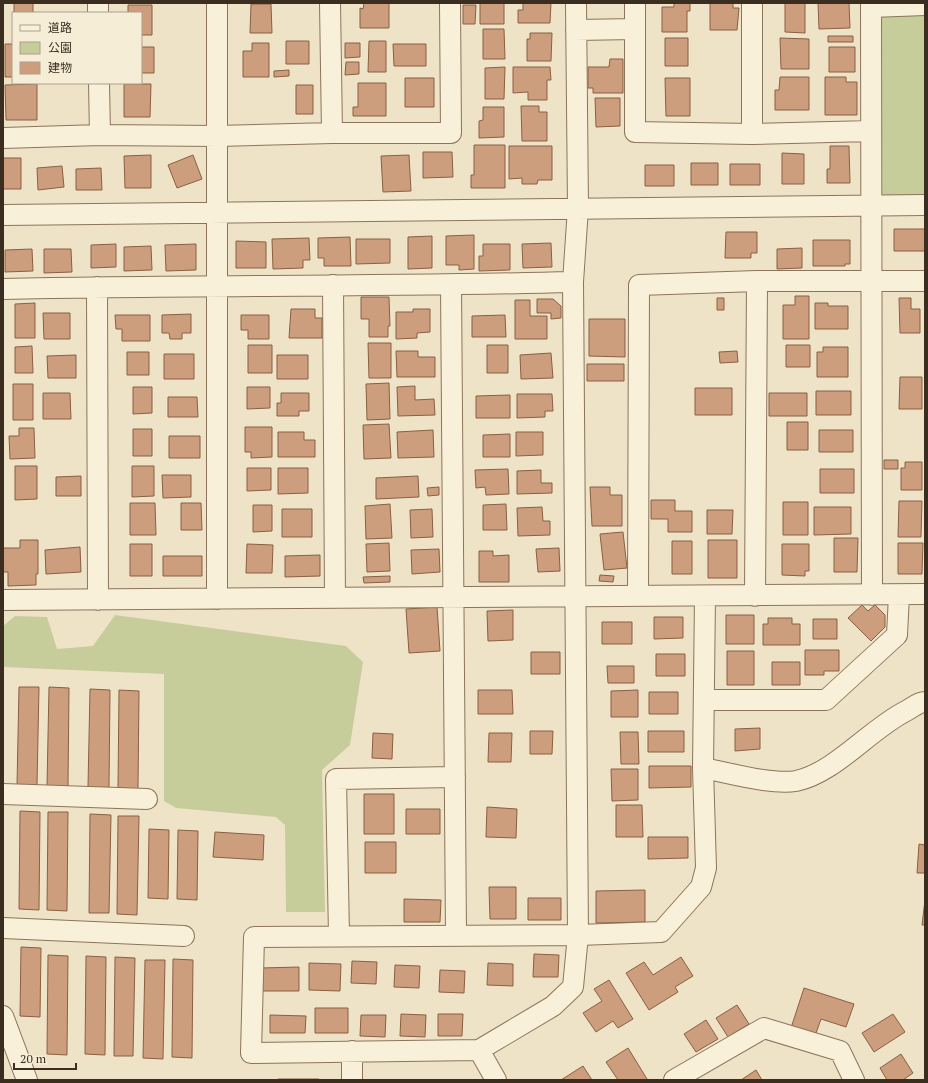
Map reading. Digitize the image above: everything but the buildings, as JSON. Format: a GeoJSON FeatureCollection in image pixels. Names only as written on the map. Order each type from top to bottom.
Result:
{"type":"FeatureCollection","features":[{"type":"Feature","properties":{"kind":"street"},"geometry":{"type":"LineString","coordinates":[[217,3],[217,599]]}},
{"type":"Feature","properties":{"kind":"street"},"geometry":{"type":"LineString","coordinates":[[330,3],[332,133]]}},
{"type":"Feature","properties":{"kind":"street"},"geometry":{"type":"LineString","coordinates":[[3,138],[100,135],[217,136],[332,133],[451,133],[450,3]]}},
{"type":"Feature","properties":{"kind":"street"},"geometry":{"type":"LineString","coordinates":[[576,3],[578,208],[573,282],[574,597],[578,935],[573,987],[553,1006],[479,1050],[251,1053],[254,936],[578,935],[661,932],[701,887],[706,868],[703,768],[705,596]]}},
{"type":"Feature","properties":{"kind":"street"},"geometry":{"type":"LineString","coordinates":[[635,3],[635,132],[752,134],[871,132]]}},
{"type":"Feature","properties":{"kind":"street"},"geometry":{"type":"LineString","coordinates":[[752,3],[752,134]]}},
{"type":"Feature","properties":{"kind":"street"},"geometry":{"type":"LineString","coordinates":[[872,595],[871,5],[925,5]]}},
{"type":"Feature","properties":{"kind":"street"},"geometry":{"type":"LineString","coordinates":[[576,30],[635,30]]}},
{"type":"Feature","properties":{"kind":"street"},"geometry":{"type":"LineString","coordinates":[[99,84],[100,135]]}},
{"type":"Feature","properties":{"kind":"street"},"geometry":{"type":"LineString","coordinates":[[3,215],[925,205]]}},
{"type":"Feature","properties":{"kind":"street"},"geometry":{"type":"LineString","coordinates":[[756,596],[757,280]]}},
{"type":"Feature","properties":{"kind":"street"},"geometry":{"type":"LineString","coordinates":[[638,596],[639,285],[757,280],[872,282],[925,281]]}},
{"type":"Feature","properties":{"kind":"street"},"geometry":{"type":"LineString","coordinates":[[3,289],[216,285],[451,285],[573,282]]}},
{"type":"Feature","properties":{"kind":"street"},"geometry":{"type":"LineString","coordinates":[[333,285],[335,598]]}},
{"type":"Feature","properties":{"kind":"street"},"geometry":{"type":"LineString","coordinates":[[451,285],[456,935]]}},
{"type":"Feature","properties":{"kind":"street"},"geometry":{"type":"LineString","coordinates":[[97,287],[98,600]]}},
{"type":"Feature","properties":{"kind":"street"},"geometry":{"type":"LineString","coordinates":[[3,600],[925,594]]}},
{"type":"Feature","properties":{"kind":"street"},"geometry":{"type":"LineString","coordinates":[[704,700],[826,700],[897,635],[899,595]]}},
{"type":"Feature","properties":{"kind":"street"},"geometry":{"type":"LineString","coordinates":[[703,768],[777,782],[795,781],[812,777],[839,759],[890,719],[925,702]]}},
{"type":"Feature","properties":{"kind":"street"},"geometry":{"type":"LineString","coordinates":[[339,936],[336,779],[455,777]]}},
{"type":"Feature","properties":{"kind":"street"},"geometry":{"type":"LineString","coordinates":[[3,794],[147,799]]}},
{"type":"Feature","properties":{"kind":"street"},"geometry":{"type":"LineString","coordinates":[[3,928],[184,936]]}},
{"type":"Feature","properties":{"kind":"street"},"geometry":{"type":"LineString","coordinates":[[3,1016],[27,1080]]}},
{"type":"Feature","properties":{"kind":"street"},"geometry":{"type":"LineString","coordinates":[[674,1080],[764,1028],[840,1051],[854,1080]]}},
{"type":"Feature","properties":{"kind":"street"},"geometry":{"type":"LineString","coordinates":[[479,1050],[496,1080]]}},
{"type":"Feature","properties":{"kind":"street"},"geometry":{"type":"LineString","coordinates":[[352,1051],[352,1080]]}},
{"type":"Feature","properties":{"kind":"green space"},"geometry":{"type":"Polygon","coordinates":[[[925,11],[925,199],[877,200],[877,12],[925,11]]]}},
{"type":"Feature","properties":{"kind":"green space"},"geometry":{"type":"Polygon","coordinates":[[[115,615],[346,646],[363,662],[350,745],[322,770],[325,912],[286,912],[285,825],[276,817],[176,808],[164,801],[164,674],[3,667],[3,626],[15,616],[47,617],[57,649],[93,646],[115,615]]]}}]}
